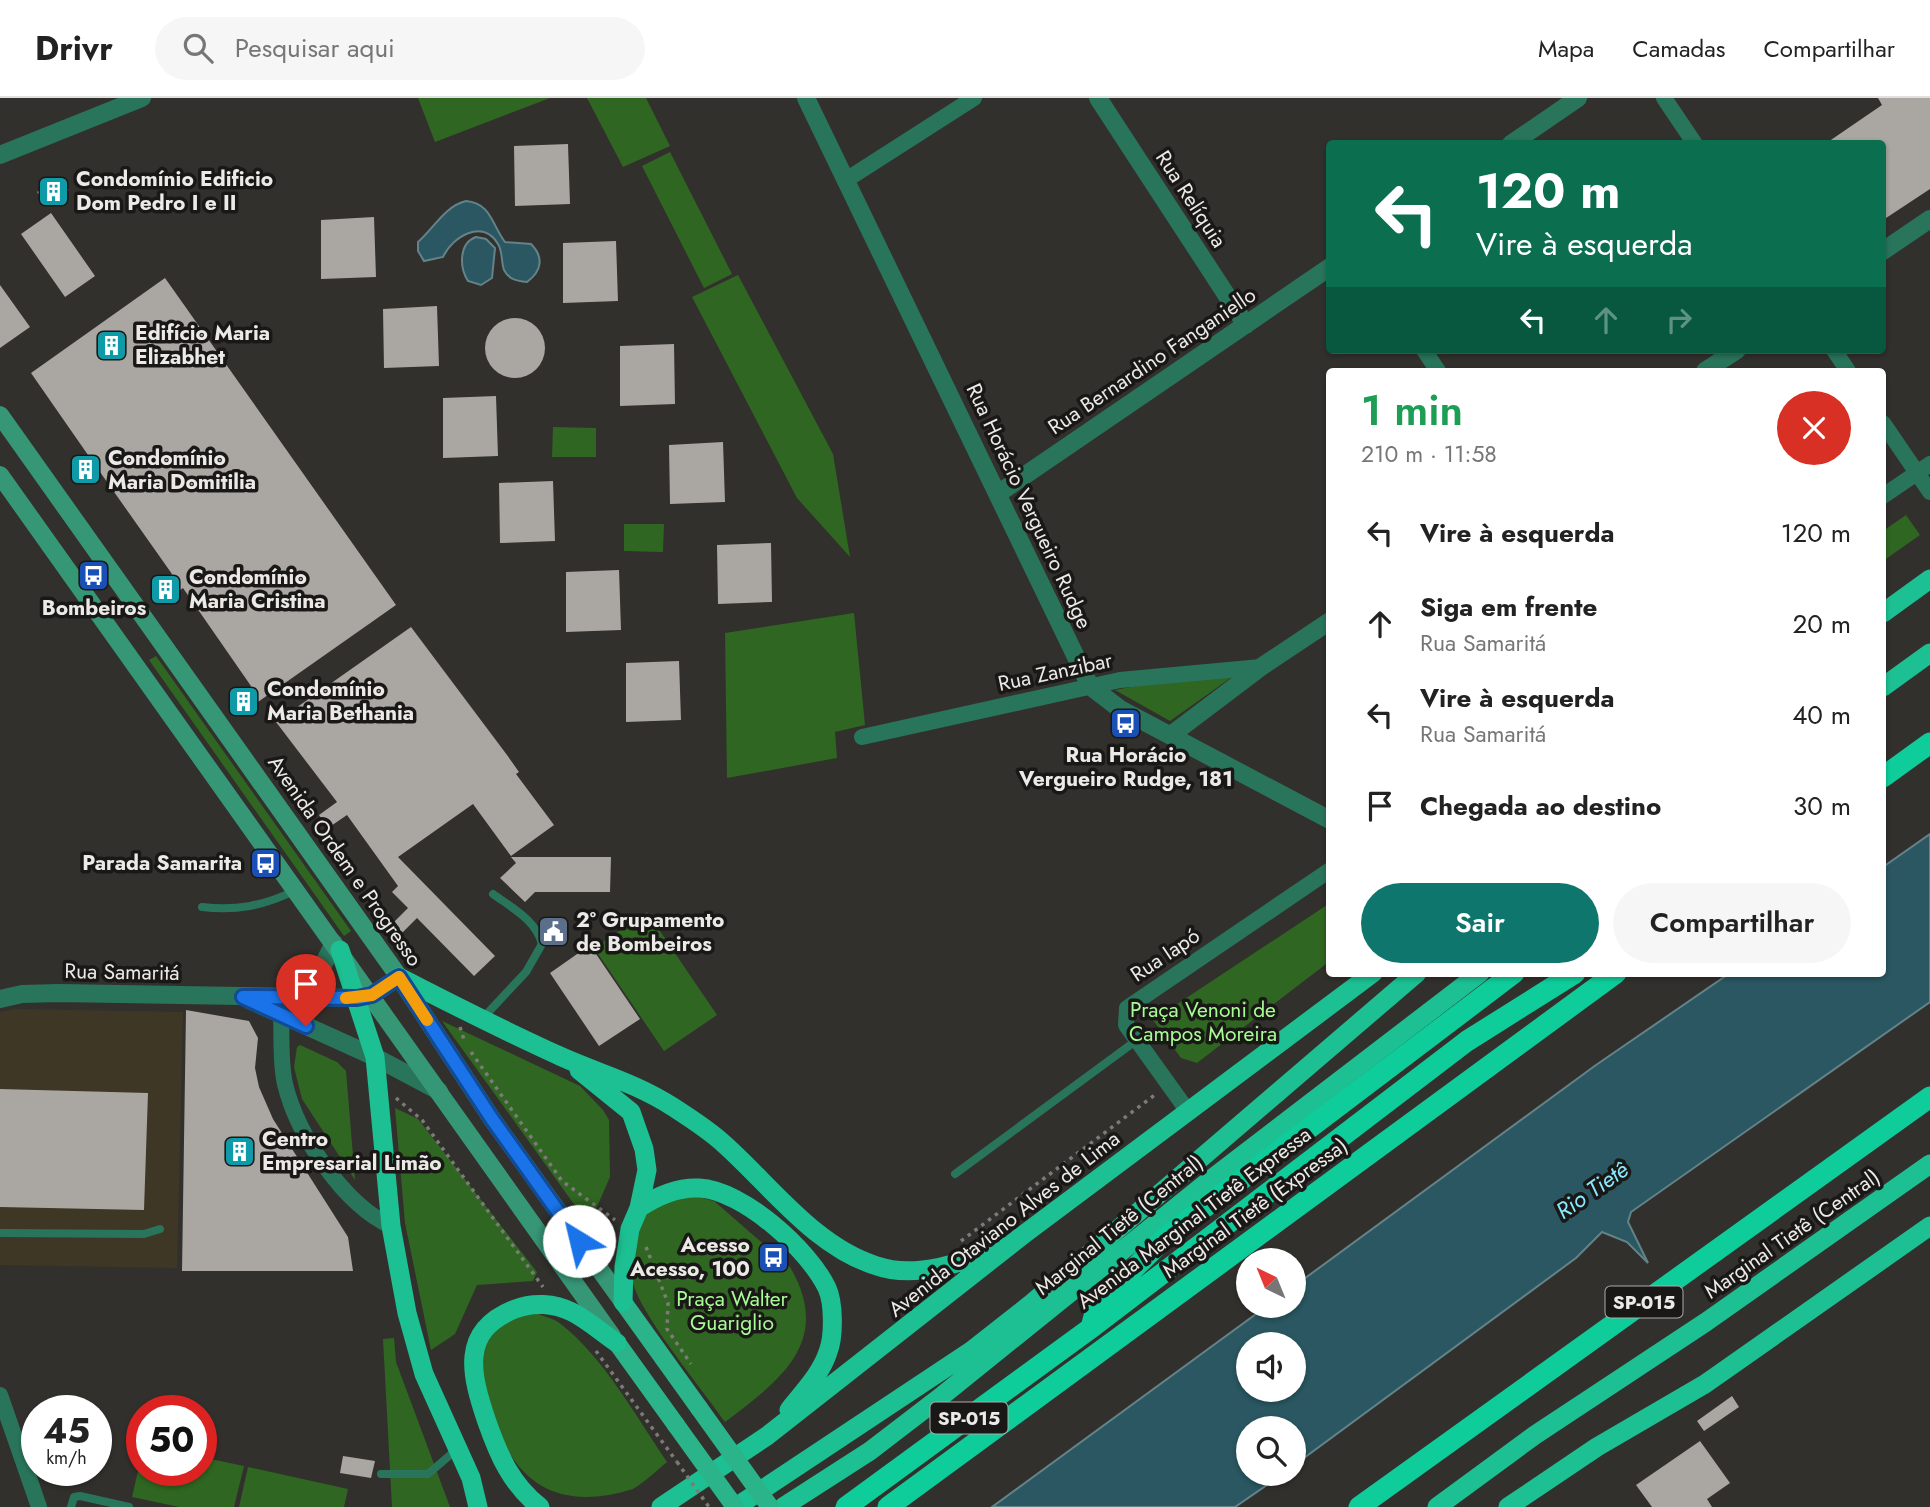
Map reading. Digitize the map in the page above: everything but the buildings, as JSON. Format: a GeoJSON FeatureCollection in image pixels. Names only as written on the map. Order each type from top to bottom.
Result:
{"type":"FeatureCollection","features":[{"type":"Feature","properties":{"kind":"highway"},"geometry":{"type":"LineString","coordinates":[[1886,611],[1930,579]]}},
{"type":"Feature","properties":{"kind":"highway"},"geometry":{"type":"LineString","coordinates":[[1886,685],[1930,653]]}},
{"type":"Feature","properties":{"kind":"highway"},"geometry":{"type":"LineString","coordinates":[[1886,775],[1930,743]]}},
{"type":"Feature","properties":{"kind":"highway"},"geometry":{"type":"LineString","coordinates":[[337,946],[364,997],[375,1057],[391,1226],[407,1313],[424,1374],[458,1448],[478,1507]]}},
{"type":"Feature","properties":{"kind":"highway"},"geometry":{"type":"LineString","coordinates":[[399,977],[565,1058],[633,1083],[723,1143],[825,1238],[848,1254],[877,1267],[905,1271],[938,1266],[993,1250],[1023,1235]]}},
{"type":"Feature","properties":{"kind":"highway","name":"Avenida Otaviano Alves de Lima"},"geometry":{"type":"LineString","coordinates":[[665,1504],[767,1436],[1023,1235],[1368,977]]}},
{"type":"Feature","properties":{"kind":"highway"},"geometry":{"type":"LineString","coordinates":[[735,1507],[981,1343],[1412,977]]}},
{"type":"Feature","properties":{"kind":"highway","name":"Marginal Tietê (Central)"},"geometry":{"type":"LineString","coordinates":[[783,1507],[870,1451],[1210,1180],[1475,977]]}},
{"type":"Feature","properties":{"kind":"highway"},"geometry":{"type":"LineString","coordinates":[[1091,1328],[1097,1305],[1167,1236],[1509,977]]}},
{"type":"Feature","properties":{"kind":"highway","name":"Avenida Marginal Tietê Expressa"},"geometry":{"type":"LineString","coordinates":[[846,1507],[1091,1328],[1467,1041],[1569,977]]}},
{"type":"Feature","properties":{"kind":"highway","name":"Marginal Tietê (Expressa)"},"geometry":{"type":"LineString","coordinates":[[888,1507],[1611,977]]}},
{"type":"Feature","properties":{"kind":"highway"},"geometry":{"type":"LineString","coordinates":[[565,1058],[631,1112],[639,1129],[647,1170],[624,1267],[623,1302]]}},
{"type":"Feature","properties":{"kind":"highway","name":"SP-015"},"geometry":{"type":"LineString","coordinates":[[1359,1507],[1930,1097]]}},
{"type":"Feature","properties":{"kind":"highway","name":"Marginal Tietê (Central)"},"geometry":{"type":"LineString","coordinates":[[1437,1507],[1535,1435],[1706,1322],[1930,1164]]}},
{"type":"Feature","properties":{"kind":"highway"},"geometry":{"type":"LineString","coordinates":[[639,1208],[675,1190],[699,1188],[720,1192],[752,1210],[792,1242],[816,1270],[828,1291],[828,1352],[813,1380],[767,1436]]}},
{"type":"Feature","properties":{"kind":"highway"},"geometry":{"type":"LineString","coordinates":[[1508,1507],[1588,1453],[1705,1384],[1930,1226]]}},
{"type":"Feature","properties":{"kind":"highway"},"geometry":{"type":"LineString","coordinates":[[540,1507],[523,1493],[500,1459],[473,1380],[475,1348],[482,1332],[494,1318],[519,1307],[545,1304],[571,1312],[617,1343]]}},
{"type":"Feature","properties":{"kind":"highway"},"geometry":{"type":"LineString","coordinates":[[648,1507],[665,1504]]}},
{"type":"Feature","properties":{"kind":"main road","name":"Avenida Ordem e Progresso"},"geometry":{"type":"LineString","coordinates":[[0,415],[399,977],[492,1119],[770,1507]]}},
{"type":"Feature","properties":{"kind":"main road"},"geometry":{"type":"LineString","coordinates":[[0,475],[337,946]]}},
{"type":"Feature","properties":{"kind":"main road"},"geometry":{"type":"LineString","coordinates":[[364,997],[442,1092],[735,1507]]}},
{"type":"Feature","properties":{"kind":"street"},"geometry":{"type":"LineString","coordinates":[[0,155],[142,98]]}},
{"type":"Feature","properties":{"kind":"street","name":"Rua Horácio Vergueiro Rudge"},"geometry":{"type":"LineString","coordinates":[[806,98],[1090,686],[1120,709],[1326,818]]}},
{"type":"Feature","properties":{"kind":"street"},"geometry":{"type":"LineString","coordinates":[[846,180],[974,98]]}},
{"type":"Feature","properties":{"kind":"street","name":"Rua Relíquia"},"geometry":{"type":"LineString","coordinates":[[1098,98],[1246,325]]}},
{"type":"Feature","properties":{"kind":"street"},"geometry":{"type":"LineString","coordinates":[[1517,140],[1578,98]]}},
{"type":"Feature","properties":{"kind":"street"},"geometry":{"type":"LineString","coordinates":[[1664,98],[1692,140]]}},
{"type":"Feature","properties":{"kind":"street"},"geometry":{"type":"LineString","coordinates":[[1886,249],[1930,219]]}},
{"type":"Feature","properties":{"kind":"street","name":"Rua Bernardino Fanganiello"},"geometry":{"type":"LineString","coordinates":[[999,493],[1326,270]]}},
{"type":"Feature","properties":{"kind":"street"},"geometry":{"type":"LineString","coordinates":[[1710,368],[1731,354]]}},
{"type":"Feature","properties":{"kind":"street"},"geometry":{"type":"LineString","coordinates":[[1886,426],[1924,468],[1930,492]]}},
{"type":"Feature","properties":{"kind":"street"},"geometry":{"type":"LineString","coordinates":[[1886,494],[1924,468]]}},
{"type":"Feature","properties":{"kind":"street","name":"Rua Zanzibar"},"geometry":{"type":"LineString","coordinates":[[1171,735],[1261,667],[1326,624]]}},
{"type":"Feature","properties":{"kind":"street","name":"Rua Zanzibar"},"geometry":{"type":"LineString","coordinates":[[862,737],[1090,686],[1187,673],[1261,667]]}},
{"type":"Feature","properties":{"kind":"street","name":"Rua Iapó"},"geometry":{"type":"LineString","coordinates":[[1187,1110],[1125,1018],[1131,1003],[1326,873]]}},
{"type":"Feature","properties":{"kind":"street"},"geometry":{"type":"LineString","coordinates":[[301,998],[337,946]]}},
{"type":"Feature","properties":{"kind":"street"},"geometry":{"type":"LineString","coordinates":[[364,997],[399,977]]}},
{"type":"Feature","properties":{"kind":"street","name":"Rua Samaritá"},"geometry":{"type":"LineString","coordinates":[[0,999],[47,993],[364,997]]}},
{"type":"Feature","properties":{"kind":"street","name":"Rua Samaritá"},"geometry":{"type":"LineString","coordinates":[[243,997],[375,1057],[442,1092]]}},
{"type":"Feature","properties":{"kind":"street"},"geometry":{"type":"LineString","coordinates":[[281,1014],[283,1057],[290,1101],[311,1143],[347,1194],[374,1218],[391,1226]]}},
{"type":"Feature","properties":{"kind":"street"},"geometry":{"type":"LineString","coordinates":[[283,1057],[293,1039],[306,1026]]}},
{"type":"Feature","properties":{"kind":"street"},"geometry":{"type":"LineString","coordinates":[[0,1395],[39,1507]]}},
{"type":"Feature","properties":{"kind":"lane"},"geometry":{"type":"LineString","coordinates":[[202,907],[246,908],[273,901],[297,890]]}},
{"type":"Feature","properties":{"kind":"lane"},"geometry":{"type":"LineString","coordinates":[[482,1019],[526,972],[542,944],[539,932],[531,922],[493,894]]}},
{"type":"Feature","properties":{"kind":"lane"},"geometry":{"type":"LineString","coordinates":[[955,1174],[1138,1040]]}},
{"type":"Feature","properties":{"kind":"lane"},"geometry":{"type":"LineString","coordinates":[[0,1233],[144,1234],[160,1229]]}},
{"type":"Feature","properties":{"kind":"lane"},"geometry":{"type":"LineString","coordinates":[[381,1474],[428,1474],[458,1448]]}},
{"type":"Feature","properties":{"kind":"lane"},"geometry":{"type":"LineString","coordinates":[[71,1507],[74,1497],[80,1496],[129,1507]]}},
{"type":"Feature","properties":{"kind":"path"},"geometry":{"type":"LineString","coordinates":[[458,1022],[463,1041],[562,1181],[614,1219]]}},
{"type":"Feature","properties":{"kind":"path"},"geometry":{"type":"LineString","coordinates":[[958,1243],[1169,1085]]}},
{"type":"Feature","properties":{"kind":"path"},"geometry":{"type":"LineString","coordinates":[[398,1098],[422,1120],[542,1284]]}},
{"type":"Feature","properties":{"kind":"path"},"geometry":{"type":"LineString","coordinates":[[641,1235],[668,1303],[667,1329]]}},
{"type":"Feature","properties":{"kind":"path"},"geometry":{"type":"LineString","coordinates":[[593,1348],[709,1507]]}},
{"type":"Feature","properties":{"kind":"shaded area"},"geometry":{"type":"Polygon","coordinates":[[[15,1009],[183,1012],[177,1268],[0,1265],[0,1012],[15,1009]]]}},
{"type":"Feature","properties":{"kind":"green space"},"geometry":{"type":"Polygon","coordinates":[[[418,98],[550,98],[435,142],[418,98]]]}},
{"type":"Feature","properties":{"kind":"green space"},"geometry":{"type":"Polygon","coordinates":[[[587,98],[646,98],[670,146],[623,167],[587,98]]]}},
{"type":"Feature","properties":{"kind":"green space"},"geometry":{"type":"Polygon","coordinates":[[[670,152],[732,274],[704,288],[642,166],[670,152]]]}},
{"type":"Feature","properties":{"kind":"green space"},"geometry":{"type":"Polygon","coordinates":[[[738,275],[833,454],[850,557],[797,498],[692,297],[738,275]]]}},
{"type":"Feature","properties":{"kind":"green space"},"geometry":{"type":"Polygon","coordinates":[[[553,427],[596,428],[596,457],[552,457],[553,427]]]}},
{"type":"Feature","properties":{"kind":"green space"},"geometry":{"type":"Polygon","coordinates":[[[1906,515],[1920,535],[1886,559],[1886,529],[1906,515]]]}},
{"type":"Feature","properties":{"kind":"green space"},"geometry":{"type":"Polygon","coordinates":[[[624,524],[664,524],[663,552],[624,551],[624,524]]]}},
{"type":"Feature","properties":{"kind":"green space"},"geometry":{"type":"Polygon","coordinates":[[[854,613],[865,725],[835,732],[837,758],[727,778],[725,633],[854,613]]]}},
{"type":"Feature","properties":{"kind":"green space"},"geometry":{"type":"Polygon","coordinates":[[[156,656],[351,931],[344,936],[149,660],[156,656]]]}},
{"type":"Feature","properties":{"kind":"green space"},"geometry":{"type":"Polygon","coordinates":[[[1232,677],[1170,721],[1115,690],[1178,678],[1232,677]]]}},
{"type":"Feature","properties":{"kind":"green space","name":"Praça Venoni de Campos Moreira"},"geometry":{"type":"Polygon","coordinates":[[[1326,906],[1326,964],[1197,1063],[1181,1058],[1153,1020],[1326,906]]]}},
{"type":"Feature","properties":{"kind":"green space"},"geometry":{"type":"Polygon","coordinates":[[[647,912],[717,1015],[664,1051],[594,948],[647,912]]]}},
{"type":"Feature","properties":{"kind":"green space"},"geometry":{"type":"Polygon","coordinates":[[[442,1021],[580,1086],[603,1110],[609,1120],[610,1177],[589,1225],[442,1021]]]}},
{"type":"Feature","properties":{"kind":"green space"},"geometry":{"type":"Polygon","coordinates":[[[300,1045],[337,1062],[346,1071],[355,1180],[302,1099],[294,1067],[297,1047],[300,1045]]]}},
{"type":"Feature","properties":{"kind":"green space"},"geometry":{"type":"Polygon","coordinates":[[[395,1108],[418,1119],[537,1272],[533,1281],[477,1285],[455,1334],[431,1350],[405,1223],[395,1108]]]}},
{"type":"Feature","properties":{"kind":"green space","name":"Praça Walter Guariglio"},"geometry":{"type":"Polygon","coordinates":[[[691,1195],[714,1201],[790,1267],[802,1294],[806,1317],[803,1338],[781,1375],[725,1422],[648,1315],[632,1280],[634,1242],[641,1220],[647,1212],[665,1200],[691,1195]]]}},
{"type":"Feature","properties":{"kind":"green space"},"geometry":{"type":"Polygon","coordinates":[[[538,1314],[560,1323],[592,1354],[619,1389],[667,1462],[633,1489],[592,1497],[556,1492],[540,1485],[526,1474],[503,1441],[478,1388],[478,1364],[484,1334],[515,1315],[538,1314]]]}},
{"type":"Feature","properties":{"kind":"green space"},"geometry":{"type":"Polygon","coordinates":[[[394,1338],[396,1362],[450,1507],[392,1507],[383,1339],[394,1338]]]}},
{"type":"Feature","properties":{"kind":"green space"},"geometry":{"type":"Polygon","coordinates":[[[217,1460],[244,1466],[234,1507],[179,1507],[132,1497],[135,1486],[217,1486],[217,1460]]]}},
{"type":"Feature","properties":{"kind":"green space"},"geometry":{"type":"Polygon","coordinates":[[[248,1467],[348,1489],[344,1507],[239,1507],[248,1467]]]}},
{"type":"Feature","properties":{"kind":"water"},"geometry":{"type":"Polygon","coordinates":[[[466,201],[486,210],[505,242],[531,244],[535,249],[540,264],[527,282],[508,276],[498,244],[492,236],[484,232],[468,233],[453,243],[443,257],[424,261],[418,251],[418,242],[446,212],[466,201]]]}},
{"type":"Feature","properties":{"kind":"water"},"geometry":{"type":"Polygon","coordinates":[[[476,237],[486,239],[495,248],[492,278],[481,285],[468,281],[462,263],[466,244],[476,237]]]}},
{"type":"Feature","properties":{"kind":"water","name":"Rio Tietê"},"geometry":{"type":"Polygon","coordinates":[[[1930,834],[1930,1002],[1631,1212],[1628,1222],[1648,1263],[1627,1242],[1602,1232],[1576,1258],[1306,1456],[1306,1416],[1236,1416],[1236,1486],[1266,1486],[1235,1507],[992,1507],[1251,1318],[1306,1318],[1306,1277],[1596,1065],[1724,977],[1886,977],[1886,865],[1930,834]]]}},
{"type":"Feature","properties":{"kind":"slow traffic"},"geometry":{"type":"LineString","coordinates":[[346,998],[372,995],[399,977],[427,1020]]}},
{"type":"Feature","properties":{"kind":"place","name":"Condomínio Edificio Dom Pedro I e II"},"geometry":{"type":"Point","coordinates":[53,191]}},
{"type":"Feature","properties":{"kind":"place","name":"Edifício Maria Elizabhet"},"geometry":{"type":"Point","coordinates":[112,345]}},
{"type":"Feature","properties":{"kind":"place","name":"Condomínio Maria Domitilia"},"geometry":{"type":"Point","coordinates":[85,470]}},
{"type":"Feature","properties":{"kind":"place","name":"Bombeiros"},"geometry":{"type":"Point","coordinates":[94,576]}},
{"type":"Feature","properties":{"kind":"place","name":"Condomínio Maria Cristina"},"geometry":{"type":"Point","coordinates":[166,589]}},
{"type":"Feature","properties":{"kind":"place","name":"Condomínio Maria Bethania"},"geometry":{"type":"Point","coordinates":[244,701]}},
{"type":"Feature","properties":{"kind":"place","name":"Rua Horácio Vergueiro Rudge, 181"},"geometry":{"type":"Point","coordinates":[1126,723]}},
{"type":"Feature","properties":{"kind":"place","name":"Parada Samarita"},"geometry":{"type":"Point","coordinates":[265,863]}},
{"type":"Feature","properties":{"kind":"place","name":"2º Grupamento de Bombeiros"},"geometry":{"type":"Point","coordinates":[553,932]}},
{"type":"Feature","properties":{"kind":"place","name":"Centro Empresarial Limão"},"geometry":{"type":"Point","coordinates":[239,1151]}},
{"type":"Feature","properties":{"kind":"place","name":"Acesso Acesso, 100"},"geometry":{"type":"Point","coordinates":[773,1257]}},
{"type":"Feature","properties":{"kind":"route"},"geometry":{"type":"LineString","coordinates":[[306,1026],[243,997],[357,998],[372,995],[399,977],[492,1119],[579,1241]]}}]}
